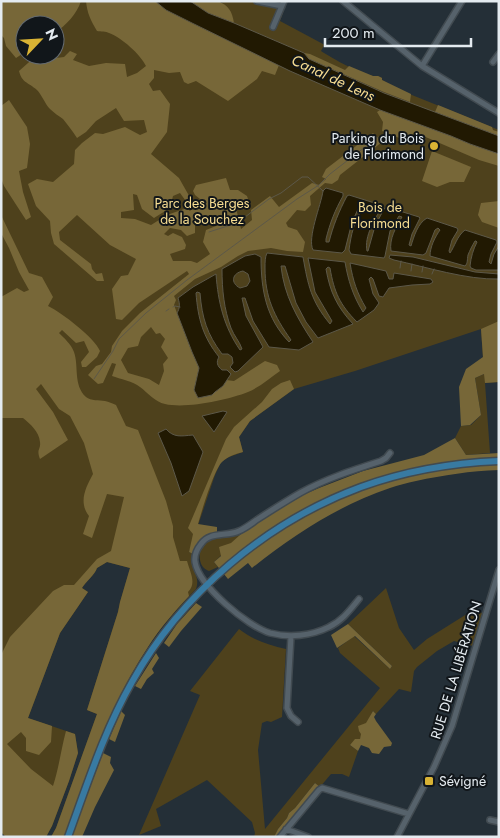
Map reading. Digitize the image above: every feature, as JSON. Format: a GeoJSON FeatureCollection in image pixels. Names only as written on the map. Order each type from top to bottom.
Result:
{"type":"FeatureCollection","features":[{"type":"Feature","properties":{"kind":"main road"},"geometry":{"type":"LineString","coordinates":[[68,837],[96,762],[118,709],[132,682],[168,629],[208,584],[254,546],[276,531],[338,496],[386,479],[417,472],[470,462],[499,460]]}},
{"type":"Feature","properties":{"kind":"street"},"geometry":{"type":"LineString","coordinates":[[257,1],[283,4],[273,27]]}},
{"type":"Feature","properties":{"kind":"street"},"geometry":{"type":"LineString","coordinates":[[343,1],[350,3],[422,66],[499,113]]}},
{"type":"Feature","properties":{"kind":"street"},"geometry":{"type":"LineString","coordinates":[[422,66],[462,1]]}},
{"type":"Feature","properties":{"kind":"street"},"geometry":{"type":"LineString","coordinates":[[492,62],[499,54]]}},
{"type":"Feature","properties":{"kind":"street"},"geometry":{"type":"LineString","coordinates":[[358,599],[343,618],[330,627],[307,635],[281,635],[257,628],[242,618],[218,596],[202,577],[195,560],[196,553],[200,544],[205,539],[217,534],[238,532],[302,492],[340,475],[381,461],[390,453]]}},
{"type":"Feature","properties":{"kind":"street","name":"RUE DE LA LIBÉRATION"},"geometry":{"type":"LineString","coordinates":[[397,837],[430,775],[452,726],[499,570]]}},
{"type":"Feature","properties":{"kind":"street"},"geometry":{"type":"LineString","coordinates":[[291,636],[287,708],[291,716],[298,722]]}},
{"type":"Feature","properties":{"kind":"street"},"geometry":{"type":"LineString","coordinates":[[280,837],[322,788],[409,814]]}},
{"type":"Feature","properties":{"kind":"street"},"geometry":{"type":"LineString","coordinates":[[490,820],[499,822]]}},
{"type":"Feature","properties":{"kind":"street"},"geometry":{"type":"LineString","coordinates":[[286,829],[308,837]]}},
{"type":"Feature","properties":{"kind":"green space","name":"Parc des Berges de la Souchez"},"geometry":{"type":"Polygon","coordinates":[[[1,1],[218,1],[222,3],[223,1],[250,1],[276,7],[284,10],[280,21],[323,44],[321,51],[341,63],[366,74],[378,76],[397,89],[499,130],[499,382],[485,383],[490,453],[466,455],[455,438],[461,426],[471,425],[481,415],[475,378],[484,374],[481,329],[294,389],[250,421],[239,437],[243,452],[221,462],[189,552],[193,554],[193,565],[197,580],[196,589],[158,632],[134,670],[111,716],[64,837],[51,837],[56,828],[97,714],[87,710],[130,568],[107,562],[97,568],[82,588],[88,592],[60,633],[28,718],[75,734],[78,753],[52,826],[46,837],[6,837],[1,832],[1,1]]]}},
{"type":"Feature","properties":{"kind":"green space"},"geometry":{"type":"Polygon","coordinates":[[[1,1],[81,1],[71,19],[65,24],[65,15],[15,15],[15,57],[6,46],[1,35],[1,1]]]}},
{"type":"Feature","properties":{"kind":"green space"},"geometry":{"type":"Polygon","coordinates":[[[86,1],[155,1],[166,10],[279,65],[275,75],[262,71],[257,79],[228,101],[196,81],[188,84],[184,82],[180,72],[169,73],[154,70],[154,78],[149,84],[153,91],[160,90],[170,104],[167,132],[151,154],[179,178],[192,201],[188,204],[180,193],[173,196],[170,208],[154,218],[142,209],[137,195],[133,194],[134,210],[121,212],[121,218],[135,219],[151,225],[167,215],[187,208],[190,211],[200,199],[193,191],[196,185],[226,178],[230,190],[238,190],[247,196],[250,205],[236,208],[241,229],[252,220],[251,210],[270,196],[279,207],[312,183],[319,185],[326,179],[322,177],[326,169],[373,133],[382,142],[340,175],[338,180],[332,184],[325,183],[310,196],[311,205],[305,211],[297,210],[286,223],[288,227],[297,230],[305,242],[303,252],[271,248],[248,251],[221,267],[195,279],[174,296],[176,300],[174,305],[199,368],[194,390],[215,392],[223,386],[226,380],[234,381],[265,361],[277,365],[280,371],[248,392],[207,403],[174,405],[158,401],[137,385],[112,376],[116,364],[112,363],[103,383],[98,384],[88,375],[96,366],[102,364],[122,331],[140,313],[189,274],[187,271],[139,303],[122,320],[116,319],[112,289],[121,276],[128,275],[136,259],[110,245],[77,215],[59,232],[60,240],[91,264],[96,274],[102,273],[104,281],[97,281],[54,244],[50,221],[36,206],[28,184],[37,179],[53,182],[74,164],[75,150],[95,133],[103,134],[125,127],[140,135],[147,132],[144,120],[124,121],[116,108],[96,121],[86,132],[77,138],[63,119],[48,107],[37,90],[20,75],[19,71],[26,65],[65,65],[65,56],[70,51],[77,54],[73,60],[89,66],[106,63],[125,64],[127,77],[137,73],[146,66],[125,42],[108,32],[97,31],[90,17],[86,1]],[[216,215],[195,221],[195,233],[187,236],[181,230],[170,228],[164,234],[168,236],[173,233],[182,237],[186,245],[185,249],[170,254],[173,261],[197,263],[210,254],[203,242],[206,230],[221,224],[216,215]],[[151,327],[141,337],[138,346],[128,348],[121,360],[128,373],[149,379],[159,385],[164,371],[163,364],[168,358],[161,347],[165,339],[160,333],[156,334],[151,327]]]}},
{"type":"Feature","properties":{"kind":"green space"},"geometry":{"type":"Polygon","coordinates":[[[190,1],[218,1],[229,9],[234,23],[208,13],[190,1]]]}},
{"type":"Feature","properties":{"kind":"green space"},"geometry":{"type":"Polygon","coordinates":[[[304,53],[345,70],[349,66],[373,76],[378,76],[382,80],[411,94],[410,102],[309,59],[304,53]]]}},
{"type":"Feature","properties":{"kind":"green space"},"geometry":{"type":"Polygon","coordinates":[[[9,100],[27,127],[30,144],[27,168],[19,171],[31,217],[26,220],[4,186],[1,178],[1,106],[9,100]]]}},
{"type":"Feature","properties":{"kind":"green space"},"geometry":{"type":"Polygon","coordinates":[[[438,105],[492,127],[493,130],[499,132],[499,136],[435,112],[438,105]]]}},
{"type":"Feature","properties":{"kind":"green space"},"geometry":{"type":"Polygon","coordinates":[[[380,110],[499,154],[499,166],[479,160],[414,132],[409,142],[382,131],[383,122],[377,112],[380,110]]]}},
{"type":"Feature","properties":{"kind":"green space"},"geometry":{"type":"Polygon","coordinates":[[[432,151],[471,167],[464,182],[450,182],[437,187],[422,181],[432,151]]]}},
{"type":"Feature","properties":{"kind":"green space"},"geometry":{"type":"Polygon","coordinates":[[[499,201],[499,228],[482,222],[478,215],[481,203],[499,201]]]}},
{"type":"Feature","properties":{"kind":"green space"},"geometry":{"type":"Polygon","coordinates":[[[1,215],[29,273],[42,277],[53,297],[48,306],[77,326],[97,345],[100,351],[97,357],[86,367],[82,367],[81,362],[89,352],[84,341],[76,343],[62,330],[59,333],[74,352],[79,387],[86,397],[116,405],[126,426],[138,430],[166,501],[180,561],[187,561],[192,581],[191,589],[188,592],[189,596],[167,620],[122,691],[101,739],[64,837],[51,837],[56,828],[97,714],[87,710],[130,568],[107,562],[97,568],[82,588],[88,592],[60,633],[28,718],[52,726],[51,742],[39,755],[26,751],[26,738],[21,732],[7,744],[31,769],[53,786],[66,731],[75,734],[78,753],[52,826],[46,837],[6,837],[1,832],[1,655],[10,637],[53,591],[64,585],[74,585],[97,559],[111,551],[124,497],[107,494],[92,538],[83,534],[89,516],[84,505],[84,495],[93,474],[84,443],[70,416],[59,409],[41,384],[36,389],[53,412],[68,440],[40,459],[38,453],[39,438],[31,425],[23,418],[1,418],[1,297],[17,288],[24,292],[29,290],[1,233],[1,215]]]}},
{"type":"Feature","properties":{"kind":"green space"},"geometry":{"type":"Polygon","coordinates":[[[499,321],[499,382],[485,383],[484,374],[475,378],[481,415],[470,425],[461,426],[459,387],[466,369],[483,357],[481,329],[499,321]]]}},
{"type":"Feature","properties":{"kind":"green space"},"geometry":{"type":"Polygon","coordinates":[[[290,380],[294,389],[250,421],[239,437],[243,452],[227,458],[219,466],[208,491],[198,524],[217,527],[217,532],[202,540],[193,554],[189,552],[193,534],[188,528],[226,439],[234,427],[262,402],[272,389],[290,380]]]}},
{"type":"Feature","properties":{"kind":"green space"},"geometry":{"type":"Polygon","coordinates":[[[455,438],[466,455],[499,453],[499,470],[467,472],[426,479],[396,486],[371,495],[318,522],[252,568],[248,563],[228,579],[214,562],[221,556],[219,547],[231,543],[274,512],[303,495],[363,471],[424,455],[455,438]]]}},
{"type":"Feature","properties":{"kind":"green space"},"geometry":{"type":"Polygon","coordinates":[[[241,534],[214,562],[218,567],[209,571],[203,567],[200,560],[200,552],[207,542],[241,534]]]}},
{"type":"Feature","properties":{"kind":"green space"},"geometry":{"type":"Polygon","coordinates":[[[386,588],[399,628],[414,650],[427,639],[470,612],[472,615],[480,612],[482,616],[473,646],[454,641],[437,651],[414,671],[411,692],[399,689],[376,714],[373,711],[360,739],[350,745],[358,751],[349,777],[342,774],[331,774],[320,787],[315,783],[289,813],[274,837],[254,837],[255,833],[252,822],[207,780],[156,809],[161,826],[139,835],[200,695],[190,691],[239,629],[261,642],[286,649],[282,717],[271,722],[262,723],[258,750],[265,829],[380,688],[340,653],[338,648],[354,636],[390,669],[392,666],[348,624],[386,588]]]}},
{"type":"Feature","properties":{"kind":"green space"},"geometry":{"type":"Polygon","coordinates":[[[196,603],[202,607],[169,647],[164,643],[177,624],[196,603]]]}},
{"type":"Feature","properties":{"kind":"green space"},"geometry":{"type":"Polygon","coordinates":[[[348,624],[392,666],[390,669],[355,636],[337,648],[331,635],[348,624]]]}},
{"type":"Feature","properties":{"kind":"green space"},"geometry":{"type":"Polygon","coordinates":[[[156,653],[159,658],[152,669],[154,673],[147,679],[141,689],[135,686],[156,653]]]}},
{"type":"Feature","properties":{"kind":"green space"},"geometry":{"type":"Polygon","coordinates":[[[121,711],[125,715],[115,742],[109,739],[121,711]]]}},
{"type":"Feature","properties":{"kind":"green space"},"geometry":{"type":"Polygon","coordinates":[[[373,711],[376,714],[374,717],[376,721],[392,743],[391,746],[384,747],[379,754],[372,753],[369,748],[361,745],[358,751],[350,745],[355,739],[360,739],[361,734],[358,726],[366,723],[373,711]]]}},
{"type":"Feature","properties":{"kind":"green space"},"geometry":{"type":"Polygon","coordinates":[[[103,753],[111,757],[110,763],[114,770],[82,837],[71,837],[103,753]]]}},
{"type":"Feature","properties":{"kind":"green space"},"geometry":{"type":"Polygon","coordinates":[[[315,783],[320,787],[277,837],[274,837],[289,813],[315,783]]]}},
{"type":"Feature","properties":{"kind":"water","name":"Canal de Lens"},"geometry":{"type":"Polygon","coordinates":[[[155,1],[190,1],[208,13],[304,53],[309,59],[384,93],[499,136],[499,154],[380,110],[290,71],[166,10],[155,1]]]}},
{"type":"Feature","properties":{"kind":"water"},"geometry":{"type":"Polygon","coordinates":[[[326,188],[343,193],[343,196],[331,222],[326,242],[329,242],[339,213],[349,195],[381,205],[382,207],[373,222],[367,239],[367,251],[375,226],[387,207],[420,218],[412,234],[409,245],[411,246],[419,226],[427,218],[457,228],[458,230],[452,240],[450,253],[465,230],[496,240],[497,242],[489,262],[491,264],[499,246],[499,270],[476,270],[471,268],[476,241],[468,255],[465,266],[430,256],[433,242],[440,230],[438,228],[435,230],[426,253],[423,255],[391,251],[392,238],[402,217],[399,216],[390,231],[384,258],[351,254],[349,250],[352,234],[357,218],[363,208],[362,204],[352,222],[345,250],[342,253],[313,250],[313,230],[323,191],[326,188]]]}},
{"type":"Feature","properties":{"kind":"water"},"geometry":{"type":"Polygon","coordinates":[[[267,253],[303,257],[314,300],[330,324],[332,321],[315,292],[308,258],[345,262],[351,288],[363,312],[366,308],[352,276],[350,263],[386,271],[389,279],[393,279],[394,273],[431,279],[433,282],[430,284],[389,288],[383,297],[379,296],[371,277],[369,279],[373,294],[379,303],[374,310],[357,322],[346,310],[339,298],[330,268],[328,267],[326,269],[335,299],[353,324],[318,338],[306,322],[296,303],[285,266],[281,266],[285,287],[292,306],[313,342],[299,350],[269,347],[253,321],[245,298],[242,298],[246,316],[263,347],[235,372],[230,367],[233,363],[232,357],[228,354],[222,354],[209,333],[202,310],[200,293],[197,292],[198,311],[205,335],[219,357],[217,362],[219,367],[231,374],[223,386],[212,395],[198,398],[194,390],[199,368],[177,313],[179,309],[178,298],[216,274],[220,304],[226,323],[234,341],[240,350],[242,349],[232,331],[227,314],[223,292],[222,269],[245,256],[255,254],[261,257],[262,281],[266,303],[275,323],[289,342],[291,340],[275,314],[269,297],[265,278],[267,253]],[[243,271],[236,274],[234,278],[235,284],[240,288],[247,286],[250,281],[248,274],[243,271]]]}},
{"type":"Feature","properties":{"kind":"water"},"geometry":{"type":"Polygon","coordinates":[[[390,255],[413,257],[475,272],[499,274],[499,279],[487,279],[447,272],[394,260],[389,258],[390,255]]]}},
{"type":"Feature","properties":{"kind":"water"},"geometry":{"type":"Polygon","coordinates":[[[223,411],[227,412],[214,432],[202,416],[223,411]]]}},
{"type":"Feature","properties":{"kind":"water"},"geometry":{"type":"Polygon","coordinates":[[[166,429],[175,435],[193,435],[203,452],[189,491],[182,496],[158,433],[166,429]]]}},
{"type":"Feature","properties":{"kind":"waterway"},"geometry":{"type":"LineString","coordinates":[[94,379],[119,339],[146,313],[187,280],[319,185],[330,174],[378,137]]}},
{"type":"Feature","properties":{"kind":"waterway"},"geometry":{"type":"LineString","coordinates":[[209,232],[237,223],[302,177],[308,177],[323,191]]}},
{"type":"Feature","properties":{"kind":"waterway"},"geometry":{"type":"LineString","coordinates":[[400,268],[401,261]]}},
{"type":"Feature","properties":{"kind":"waterway"},"geometry":{"type":"LineString","coordinates":[[411,271],[412,264]]}},
{"type":"Feature","properties":{"kind":"waterway"},"geometry":{"type":"LineString","coordinates":[[422,272],[423,266]]}},
{"type":"Feature","properties":{"kind":"waterway"},"geometry":{"type":"LineString","coordinates":[[432,274],[434,269]]}},
{"type":"Feature","properties":{"kind":"waterway"},"geometry":{"type":"LineString","coordinates":[[173,307],[180,307]]}},
{"type":"Feature","properties":{"kind":"place","name":"Parking du Bois de Florimond"},"geometry":{"type":"Point","coordinates":[434,146]}},
{"type":"Feature","properties":{"kind":"place","name":"Sévigné"},"geometry":{"type":"Point","coordinates":[429,781]}},
{"type":"Feature","properties":{"kind":"park label","name":"Bois de Florimond"},"geometry":{"type":"Point","coordinates":[380,216]}}]}
